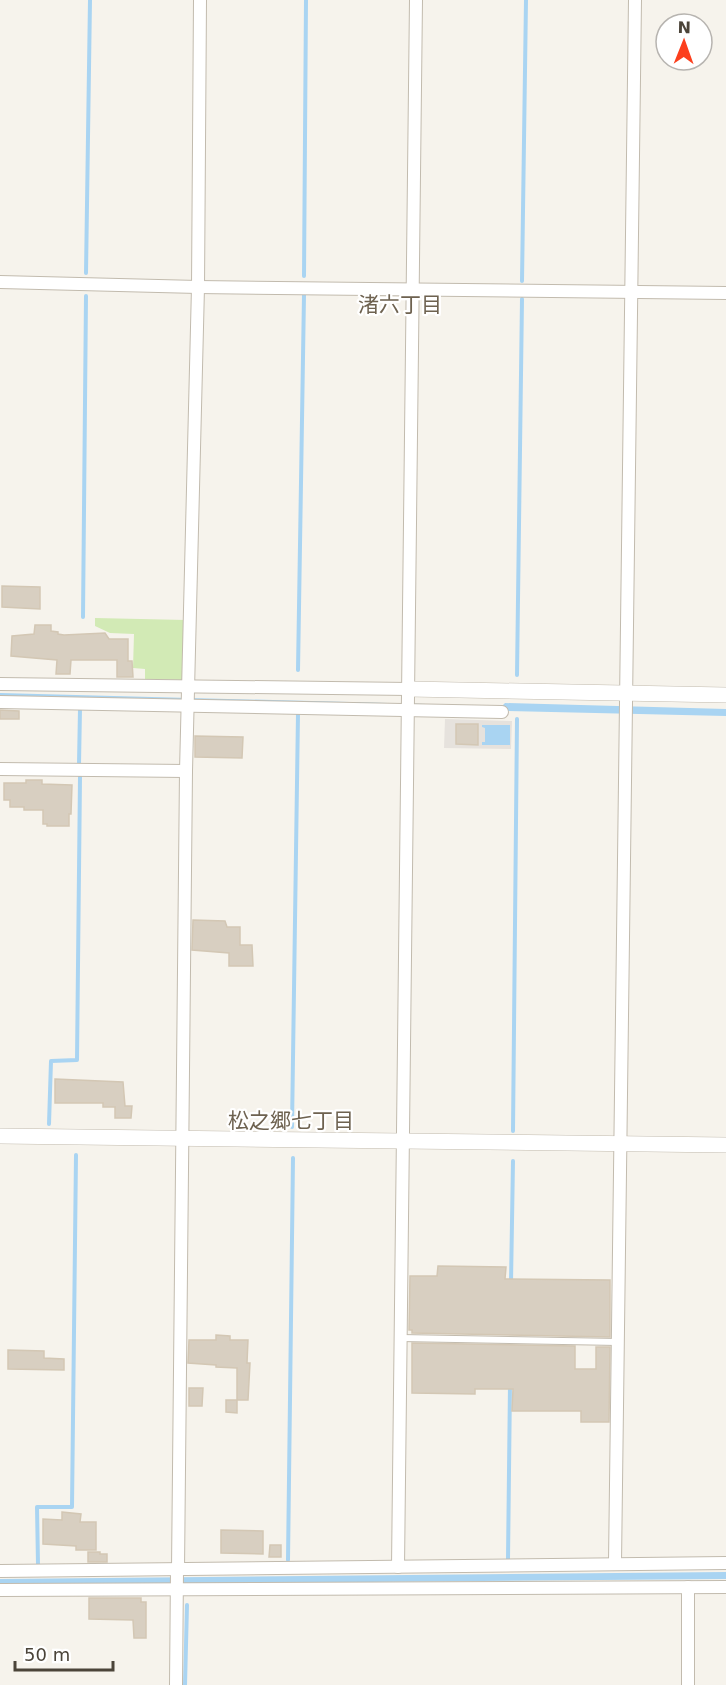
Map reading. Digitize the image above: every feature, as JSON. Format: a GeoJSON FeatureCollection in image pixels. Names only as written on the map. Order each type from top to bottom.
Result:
{"type":"FeatureCollection","features":[{"type":"Feature","properties":{"kind":"street"},"geometry":{"type":"LineString","coordinates":[[176,1685],[186,771],[198,287],[200,0]]}},
{"type":"Feature","properties":{"kind":"street"},"geometry":{"type":"LineString","coordinates":[[398,1567],[416,0]]}},
{"type":"Feature","properties":{"kind":"street"},"geometry":{"type":"LineString","coordinates":[[615,1563],[635,0]]}},
{"type":"Feature","properties":{"kind":"street"},"geometry":{"type":"LineString","coordinates":[[0,282],[198,287],[726,292]]}},
{"type":"Feature","properties":{"kind":"street"},"geometry":{"type":"LineString","coordinates":[[0,684],[188,687],[409,700],[502,712]]}},
{"type":"Feature","properties":{"kind":"street"},"geometry":{"type":"LineString","coordinates":[[0,702],[187,706],[726,695]]}},
{"type":"Feature","properties":{"kind":"street"},"geometry":{"type":"LineString","coordinates":[[0,769],[186,771]]}},
{"type":"Feature","properties":{"kind":"street"},"geometry":{"type":"LineString","coordinates":[[0,1136],[403,1143],[726,1145]]}},
{"type":"Feature","properties":{"kind":"street"},"geometry":{"type":"LineString","coordinates":[[0,1571],[726,1563]]}},
{"type":"Feature","properties":{"kind":"street"},"geometry":{"type":"LineString","coordinates":[[688,1587],[688,1685]]}},
{"type":"Feature","properties":{"kind":"street"},"geometry":{"type":"LineString","coordinates":[[0,1590],[726,1587]]}},
{"type":"Feature","properties":{"kind":"lane"},"geometry":{"type":"LineString","coordinates":[[401,1338],[618,1342]]}},
{"type":"Feature","properties":{"kind":"shaded area"},"geometry":{"type":"Polygon","coordinates":[[[445,719],[512,721],[511,749],[444,748],[445,719]]]}},
{"type":"Feature","properties":{"kind":"green space"},"geometry":{"type":"Polygon","coordinates":[[[95,618],[186,620],[185,676],[181,680],[145,679],[145,669],[133,668],[134,634],[110,633],[95,626],[95,618]]]}},
{"type":"Feature","properties":{"kind":"water"},"geometry":{"type":"Polygon","coordinates":[[[0,693],[502,706],[505,703],[726,709],[726,716],[0,699],[0,693]]]}},
{"type":"Feature","properties":{"kind":"water"},"geometry":{"type":"Polygon","coordinates":[[[482,725],[510,725],[510,745],[482,745],[482,742],[485,742],[485,728],[482,725]]]}},
{"type":"Feature","properties":{"kind":"water"},"geometry":{"type":"Polygon","coordinates":[[[726,1572],[726,1579],[0,1585],[0,1579],[726,1572]]]}},
{"type":"Feature","properties":{"kind":"building"},"geometry":{"type":"Polygon","coordinates":[[[2,586],[40,587],[40,609],[2,607],[2,586]]]}},
{"type":"Feature","properties":{"kind":"building"},"geometry":{"type":"Polygon","coordinates":[[[35,625],[51,625],[51,631],[64,635],[105,633],[109,639],[128,639],[128,661],[132,661],[133,677],[117,677],[117,660],[71,660],[70,674],[56,674],[57,660],[11,656],[12,636],[34,634],[35,625]]]}},
{"type":"Feature","properties":{"kind":"building"},"geometry":{"type":"Polygon","coordinates":[[[0,710],[19,711],[19,719],[0,719],[0,710]]]}},
{"type":"Feature","properties":{"kind":"building"},"geometry":{"type":"Polygon","coordinates":[[[456,724],[478,724],[478,745],[456,744],[456,724]]]}},
{"type":"Feature","properties":{"kind":"building"},"geometry":{"type":"Polygon","coordinates":[[[195,736],[243,737],[242,758],[195,757],[195,736]]]}},
{"type":"Feature","properties":{"kind":"building"},"geometry":{"type":"Polygon","coordinates":[[[26,780],[42,780],[42,784],[72,785],[69,826],[43,824],[43,810],[10,807],[10,800],[4,800],[4,783],[26,783],[26,780]]]}},
{"type":"Feature","properties":{"kind":"building"},"geometry":{"type":"Polygon","coordinates":[[[193,920],[225,921],[227,927],[240,927],[240,945],[252,945],[253,966],[229,966],[229,953],[192,950],[193,920]]]}},
{"type":"Feature","properties":{"kind":"building"},"geometry":{"type":"Polygon","coordinates":[[[55,1079],[123,1082],[125,1106],[132,1106],[131,1118],[115,1118],[115,1107],[103,1107],[103,1103],[55,1103],[55,1079]]]}},
{"type":"Feature","properties":{"kind":"building"},"geometry":{"type":"Polygon","coordinates":[[[438,1266],[506,1267],[505,1279],[610,1280],[610,1337],[412,1333],[412,1330],[409,1330],[410,1276],[437,1276],[438,1266]]]}},
{"type":"Feature","properties":{"kind":"building"},"geometry":{"type":"Polygon","coordinates":[[[216,1335],[230,1336],[230,1340],[248,1340],[247,1363],[250,1363],[248,1400],[237,1400],[237,1368],[188,1363],[189,1340],[216,1340],[216,1335]]]}},
{"type":"Feature","properties":{"kind":"building"},"geometry":{"type":"Polygon","coordinates":[[[412,1343],[575,1346],[575,1369],[596,1369],[596,1347],[610,1347],[609,1422],[581,1422],[581,1411],[512,1411],[513,1389],[475,1389],[475,1394],[412,1393],[412,1343]]]}},
{"type":"Feature","properties":{"kind":"building"},"geometry":{"type":"Polygon","coordinates":[[[8,1350],[44,1351],[44,1358],[64,1359],[64,1370],[8,1369],[8,1350]]]}},
{"type":"Feature","properties":{"kind":"building"},"geometry":{"type":"Polygon","coordinates":[[[189,1388],[203,1388],[202,1406],[189,1406],[189,1388]]]}},
{"type":"Feature","properties":{"kind":"building"},"geometry":{"type":"Polygon","coordinates":[[[226,1400],[237,1400],[237,1413],[226,1412],[226,1400]]]}},
{"type":"Feature","properties":{"kind":"building"},"geometry":{"type":"Polygon","coordinates":[[[62,1512],[81,1514],[80,1522],[96,1522],[96,1550],[76,1550],[76,1546],[43,1544],[43,1519],[62,1520],[62,1512]]]}},
{"type":"Feature","properties":{"kind":"building"},"geometry":{"type":"Polygon","coordinates":[[[221,1530],[263,1531],[263,1554],[221,1553],[221,1530]]]}},
{"type":"Feature","properties":{"kind":"building"},"geometry":{"type":"Polygon","coordinates":[[[270,1545],[281,1545],[281,1557],[269,1557],[270,1545]]]}},
{"type":"Feature","properties":{"kind":"building"},"geometry":{"type":"Polygon","coordinates":[[[88,1552],[107,1554],[107,1562],[88,1562],[88,1552]]]}},
{"type":"Feature","properties":{"kind":"building"},"geometry":{"type":"Polygon","coordinates":[[[89,1598],[141,1598],[141,1602],[146,1602],[146,1638],[134,1638],[133,1620],[89,1619],[89,1598]]]}},
{"type":"Feature","properties":{"kind":"waterway"},"geometry":{"type":"LineString","coordinates":[[86,273],[90,0]]}},
{"type":"Feature","properties":{"kind":"waterway"},"geometry":{"type":"LineString","coordinates":[[304,276],[306,0]]}},
{"type":"Feature","properties":{"kind":"waterway"},"geometry":{"type":"LineString","coordinates":[[522,281],[526,0]]}},
{"type":"Feature","properties":{"kind":"waterway"},"geometry":{"type":"LineString","coordinates":[[298,670],[304,295]]}},
{"type":"Feature","properties":{"kind":"waterway"},"geometry":{"type":"LineString","coordinates":[[83,617],[86,296]]}},
{"type":"Feature","properties":{"kind":"waterway"},"geometry":{"type":"LineString","coordinates":[[517,675],[522,299]]}},
{"type":"Feature","properties":{"kind":"waterway"},"geometry":{"type":"LineString","coordinates":[[79,764],[80,709]]}},
{"type":"Feature","properties":{"kind":"waterway"},"geometry":{"type":"LineString","coordinates":[[292,1127],[298,714]]}},
{"type":"Feature","properties":{"kind":"waterway"},"geometry":{"type":"LineString","coordinates":[[513,1131],[517,719]]}},
{"type":"Feature","properties":{"kind":"waterway"},"geometry":{"type":"LineString","coordinates":[[49,1124],[51,1061],[77,1060],[80,777]]}},
{"type":"Feature","properties":{"kind":"waterway"},"geometry":{"type":"LineString","coordinates":[[38,1564],[37,1507],[72,1507],[76,1155]]}},
{"type":"Feature","properties":{"kind":"waterway"},"geometry":{"type":"LineString","coordinates":[[288,1560],[293,1158]]}},
{"type":"Feature","properties":{"kind":"waterway"},"geometry":{"type":"LineString","coordinates":[[511,1283],[513,1161]]}},
{"type":"Feature","properties":{"kind":"waterway"},"geometry":{"type":"LineString","coordinates":[[508,1559],[510,1384]]}},
{"type":"Feature","properties":{"kind":"waterway"},"geometry":{"type":"LineString","coordinates":[[185,1685],[187,1605]]}},
{"type":"Feature","properties":{"kind":"district","name":"渚六丁目"},"geometry":{"type":"Point","coordinates":[400,305]}},
{"type":"Feature","properties":{"kind":"district","name":"松之郷七丁目"},"geometry":{"type":"Point","coordinates":[291,1121]}}]}
